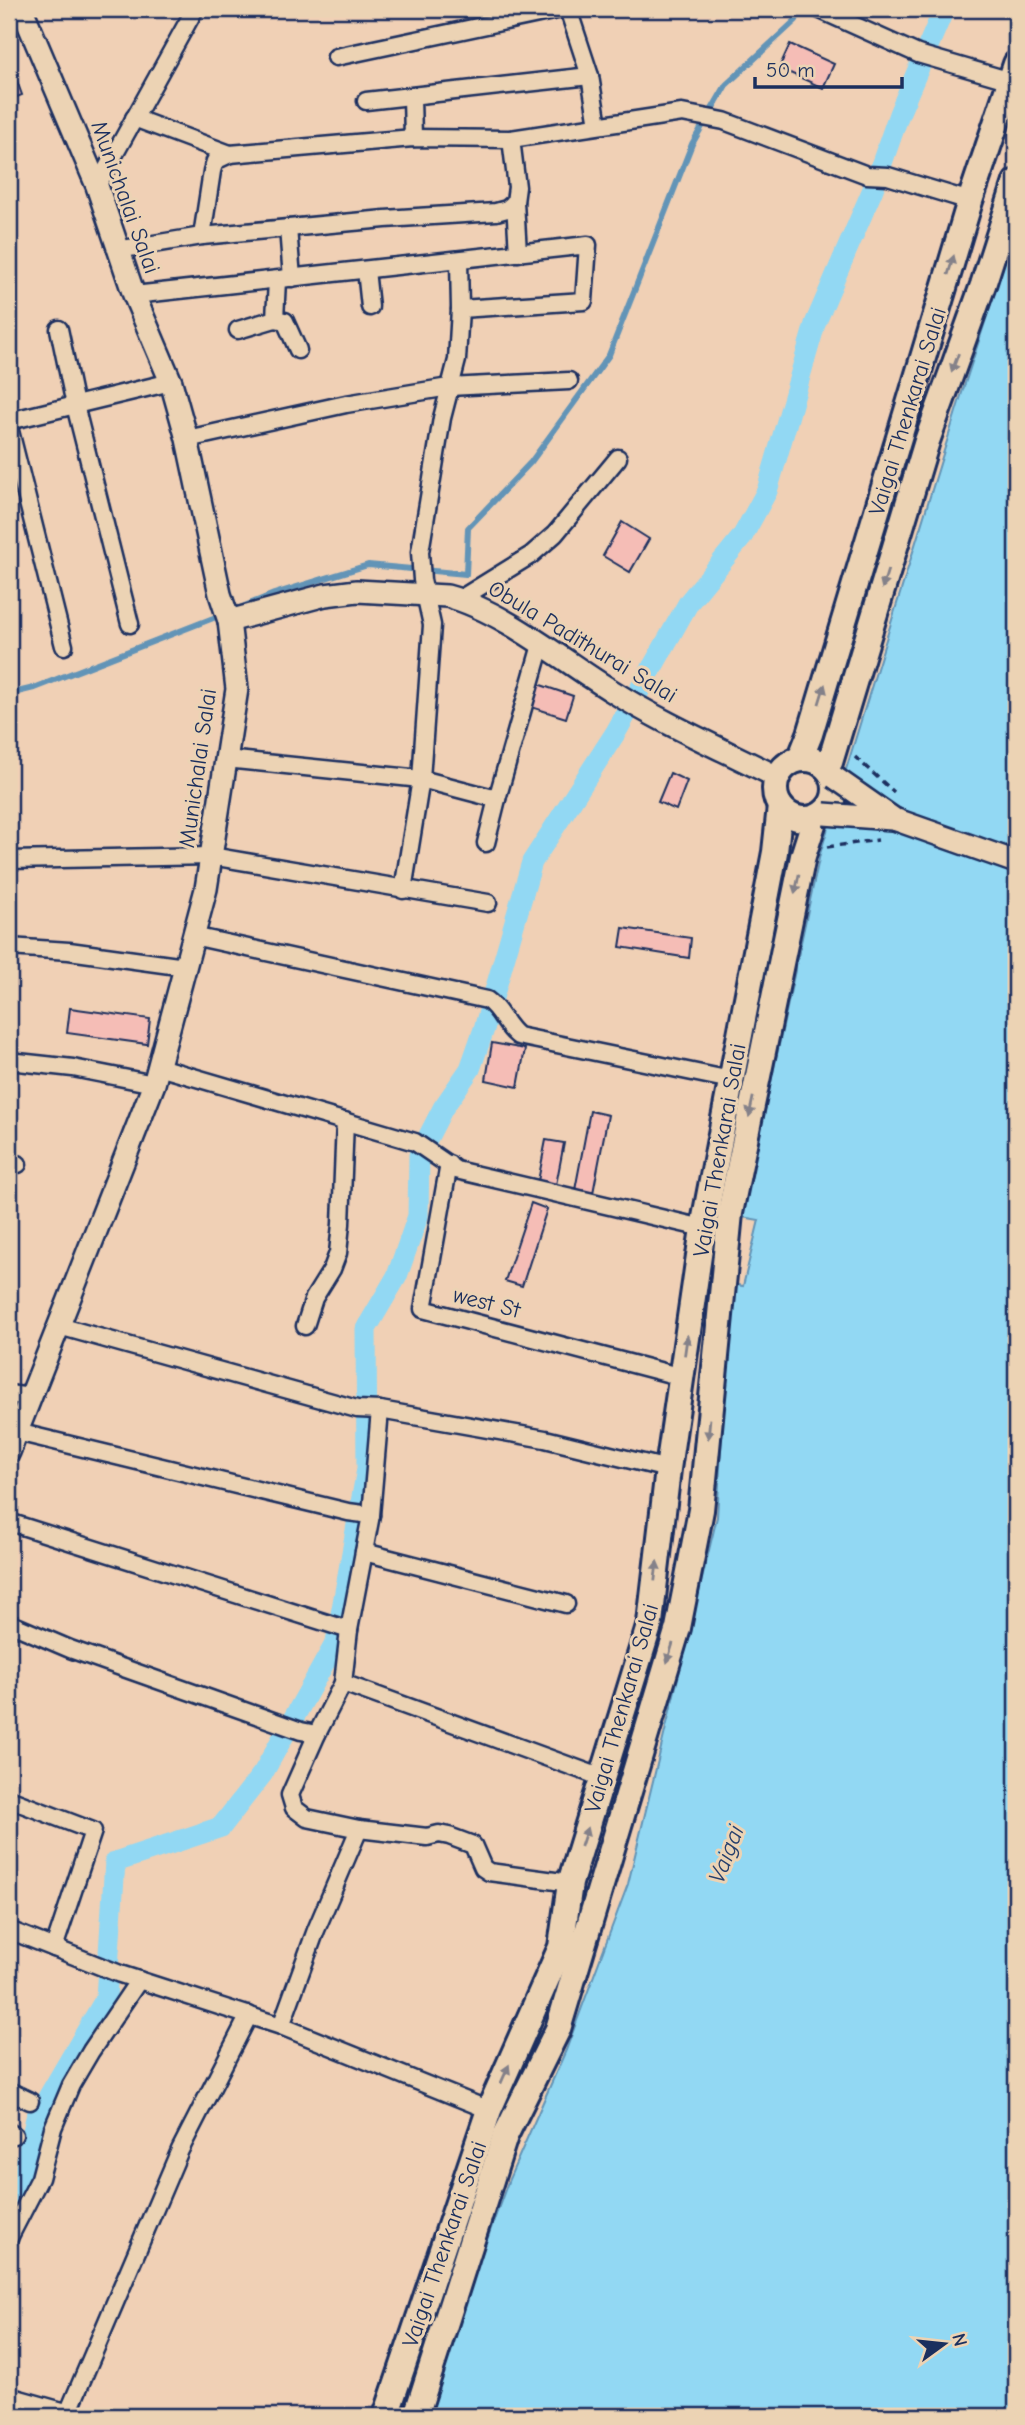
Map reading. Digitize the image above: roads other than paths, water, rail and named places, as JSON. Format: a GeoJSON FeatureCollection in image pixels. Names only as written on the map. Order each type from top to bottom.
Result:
{"type":"FeatureCollection","features":[{"type":"Feature","properties":{"kind":"main road","name":"Munichalai Salai"},"geometry":{"type":"LineString","coordinates":[[13,1442],[156,1076],[206,890],[237,689],[229,621],[220,594],[187,439],[171,382],[117,250],[97,186],[22,9]]}},
{"type":"Feature","properties":{"kind":"main road","name":"Vaigai Thenkarai Salai"},"geometry":{"type":"LineString","coordinates":[[800,759],[810,734],[970,201],[1014,73]]}},
{"type":"Feature","properties":{"kind":"main road","name":"Vaigai Thenkarai Salai"},"geometry":{"type":"LineString","coordinates":[[831,773],[926,441],[984,285],[1016,182]]}},
{"type":"Feature","properties":{"kind":"main road","name":"Obula Padithurai Salai"},"geometry":{"type":"LineString","coordinates":[[229,621],[325,595],[423,587],[460,599],[496,617],[614,693],[777,777]]}},
{"type":"Feature","properties":{"kind":"main road"},"geometry":{"type":"LineString","coordinates":[[892,829],[831,773],[810,759],[790,762],[777,777],[776,797],[780,806],[795,818],[819,816],[892,829],[1016,862]]}},
{"type":"Feature","properties":{"kind":"main road"},"geometry":{"type":"LineString","coordinates":[[819,816],[835,798],[836,787],[831,773]]}},
{"type":"Feature","properties":{"kind":"main road","name":"Vaigai Thenkarai Salai"},"geometry":{"type":"LineString","coordinates":[[386,2416],[489,2110],[561,1947],[569,1883],[650,1623],[668,1469],[703,1228],[775,852],[780,806]]}},
{"type":"Feature","properties":{"kind":"main road","name":"Vaigai Thenkarai Salai"},"geometry":{"type":"LineString","coordinates":[[416,2416],[505,2136],[558,2029],[678,1628],[701,1510],[730,1213],[803,856],[819,816]]}},
{"type":"Feature","properties":{"kind":"street"},"geometry":{"type":"LineString","coordinates":[[97,186],[195,9]]}},
{"type":"Feature","properties":{"kind":"street"},"geometry":{"type":"LineString","coordinates":[[336,57],[562,9]]}},
{"type":"Feature","properties":{"kind":"street"},"geometry":{"type":"LineString","coordinates":[[568,9],[590,76],[598,125]]}},
{"type":"Feature","properties":{"kind":"street"},"geometry":{"type":"LineString","coordinates":[[818,9],[936,60],[1014,73]]}},
{"type":"Feature","properties":{"kind":"street"},"geometry":{"type":"LineString","coordinates":[[366,101],[590,76]]}},
{"type":"Feature","properties":{"kind":"street"},"geometry":{"type":"LineString","coordinates":[[412,97],[413,138]]}},
{"type":"Feature","properties":{"kind":"street"},"geometry":{"type":"LineString","coordinates":[[202,236],[215,161],[230,154],[413,138],[511,139],[682,114],[724,121],[867,175],[888,176],[970,201]]}},
{"type":"Feature","properties":{"kind":"street"},"geometry":{"type":"LineString","coordinates":[[134,118],[230,154]]}},
{"type":"Feature","properties":{"kind":"street"},"geometry":{"type":"LineString","coordinates":[[511,139],[517,187],[515,202],[518,253]]}},
{"type":"Feature","properties":{"kind":"street"},"geometry":{"type":"LineString","coordinates":[[117,250],[202,236],[496,212],[507,209],[515,202]]}},
{"type":"Feature","properties":{"kind":"street"},"geometry":{"type":"LineString","coordinates":[[275,319],[284,279],[288,228]]}},
{"type":"Feature","properties":{"kind":"street"},"geometry":{"type":"LineString","coordinates":[[134,295],[588,245],[584,301],[460,309]]}},
{"type":"Feature","properties":{"kind":"street"},"geometry":{"type":"LineString","coordinates":[[402,890],[421,779],[432,625],[423,587],[420,552],[449,387],[457,360],[459,260]]}},
{"type":"Feature","properties":{"kind":"street"},"geometry":{"type":"LineString","coordinates":[[366,270],[370,307]]}},
{"type":"Feature","properties":{"kind":"street"},"geometry":{"type":"LineString","coordinates":[[238,330],[275,319],[285,321],[298,350]]}},
{"type":"Feature","properties":{"kind":"street"},"geometry":{"type":"LineString","coordinates":[[60,329],[75,405],[130,624]]}},
{"type":"Feature","properties":{"kind":"street"},"geometry":{"type":"LineString","coordinates":[[187,439],[346,404],[449,387],[569,381]]}},
{"type":"Feature","properties":{"kind":"street"},"geometry":{"type":"LineString","coordinates":[[9,421],[171,382]]}},
{"type":"Feature","properties":{"kind":"street"},"geometry":{"type":"LineString","coordinates":[[9,427],[64,646]]}},
{"type":"Feature","properties":{"kind":"street"},"geometry":{"type":"LineString","coordinates":[[460,599],[531,555],[555,534],[618,458]]}},
{"type":"Feature","properties":{"kind":"street"},"geometry":{"type":"LineString","coordinates":[[486,843],[541,645]]}},
{"type":"Feature","properties":{"kind":"street"},"geometry":{"type":"LineString","coordinates":[[226,759],[421,779],[497,799]]}},
{"type":"Feature","properties":{"kind":"street"},"geometry":{"type":"LineString","coordinates":[[9,860],[211,856],[402,890],[488,902]]}},
{"type":"Feature","properties":{"kind":"street"},"geometry":{"type":"LineString","coordinates":[[193,936],[493,1004],[511,1031],[533,1041],[731,1080]]}},
{"type":"Feature","properties":{"kind":"street"},"geometry":{"type":"LineString","coordinates":[[9,947],[69,951],[185,967]]}},
{"type":"Feature","properties":{"kind":"street"},"geometry":{"type":"LineString","coordinates":[[9,1061],[156,1076],[345,1121],[415,1142],[456,1170],[703,1228]]}},
{"type":"Feature","properties":{"kind":"street"},"geometry":{"type":"LineString","coordinates":[[305,1326],[314,1298],[338,1254],[345,1121]]}},
{"type":"Feature","properties":{"kind":"street","name":"west St"},"geometry":{"type":"LineString","coordinates":[[449,1164],[424,1309],[682,1377]]}},
{"type":"Feature","properties":{"kind":"street"},"geometry":{"type":"LineString","coordinates":[[59,1326],[357,1409],[380,1410],[545,1439],[668,1469]]}},
{"type":"Feature","properties":{"kind":"street"},"geometry":{"type":"LineString","coordinates":[[9,1394],[30,1397]]}},
{"type":"Feature","properties":{"kind":"street"},"geometry":{"type":"LineString","coordinates":[[380,1410],[371,1515],[349,1630],[343,1683],[309,1733],[290,1795],[293,1808],[307,1818],[359,1829],[427,1838],[439,1834],[449,1836],[473,1845],[483,1868],[489,1872],[569,1883]]}},
{"type":"Feature","properties":{"kind":"street"},"geometry":{"type":"LineString","coordinates":[[13,1442],[371,1515]]}},
{"type":"Feature","properties":{"kind":"street"},"geometry":{"type":"LineString","coordinates":[[9,1522],[349,1630]]}},
{"type":"Feature","properties":{"kind":"street"},"geometry":{"type":"LineString","coordinates":[[364,1552],[566,1604]]}},
{"type":"Feature","properties":{"kind":"street"},"geometry":{"type":"LineString","coordinates":[[9,1623],[71,1649],[309,1733]]}},
{"type":"Feature","properties":{"kind":"street"},"geometry":{"type":"LineString","coordinates":[[343,1683],[603,1778]]}},
{"type":"Feature","properties":{"kind":"street"},"geometry":{"type":"LineString","coordinates":[[9,1799],[93,1831],[54,1948]]}},
{"type":"Feature","properties":{"kind":"street"},"geometry":{"type":"LineString","coordinates":[[281,2026],[316,1930],[359,1829]]}},
{"type":"Feature","properties":{"kind":"street"},"geometry":{"type":"LineString","coordinates":[[9,1930],[120,1974],[281,2026],[489,2110]]}},
{"type":"Feature","properties":{"kind":"street"},"geometry":{"type":"LineString","coordinates":[[9,2238],[40,2178],[53,2128],[71,2085],[139,1980]]}},
{"type":"Feature","properties":{"kind":"street"},"geometry":{"type":"LineString","coordinates":[[9,2396],[74,2415],[180,2150],[249,2015]]}},
{"type":"Feature","properties":{"kind":"street"},"geometry":{"type":"LineString","coordinates":[[9,2091],[30,2101]]}},
{"type":"Feature","properties":{"kind":"water","name":"Vaigai"},"geometry":{"type":"Polygon","coordinates":[[[1016,227],[1016,2416],[429,2416],[453,2333],[509,2179],[566,2050],[628,1884],[717,1517],[731,1284],[743,1286],[759,1220],[742,1217],[820,854],[959,402],[1016,227]]]}},
{"type":"Feature","properties":{"kind":"waterway"},"geometry":{"type":"LineString","coordinates":[[235,610],[274,594],[368,565],[466,574],[468,528],[531,462],[609,355],[692,144],[726,85],[796,20],[800,9]]}},
{"type":"Feature","properties":{"kind":"waterway"},"geometry":{"type":"LineString","coordinates":[[9,2207],[21,2184],[36,2118],[106,1998],[115,1862],[221,1827],[263,1773],[336,1642],[367,1469],[366,1329],[397,1276],[418,1216],[419,1155],[443,1108],[470,1069],[532,862],[616,732],[689,602],[742,537],[767,491],[815,324],[873,189],[899,114],[944,9]]}},
{"type":"Feature","properties":{"kind":"waterway"},"geometry":{"type":"LineString","coordinates":[[9,694],[34,688],[221,615]]}}]}
